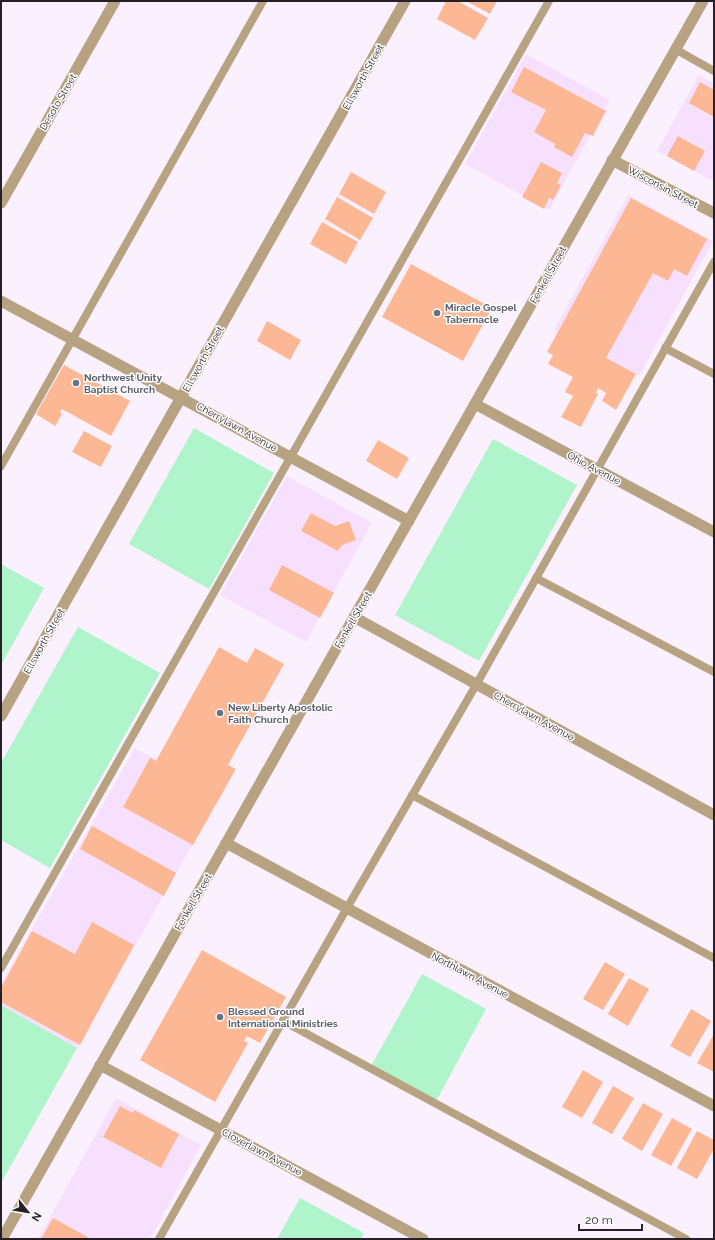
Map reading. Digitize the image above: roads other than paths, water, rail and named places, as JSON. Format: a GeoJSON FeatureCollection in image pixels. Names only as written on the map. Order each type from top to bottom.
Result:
{"type":"FeatureCollection","features":[{"type":"Feature","properties":{"kind":"street","name":"Desoto Street"},"geometry":{"type":"LineString","coordinates":[[1,203],[115,1]]}},
{"type":"Feature","properties":{"kind":"street","name":"Ellsworth Street"},"geometry":{"type":"LineString","coordinates":[[1,716],[405,1]]}},
{"type":"Feature","properties":{"kind":"street","name":"Fenkell Street"},"geometry":{"type":"LineString","coordinates":[[2,1239],[703,1]]}},
{"type":"Feature","properties":{"kind":"street","name":"Wisconsin Street"},"geometry":{"type":"LineString","coordinates":[[612,160],[714,213]]}},
{"type":"Feature","properties":{"kind":"street","name":"Cherrylawn Avenue"},"geometry":{"type":"LineString","coordinates":[[1,301],[182,397],[409,521]]}},
{"type":"Feature","properties":{"kind":"street","name":"Ohio Avenue"},"geometry":{"type":"LineString","coordinates":[[475,404],[714,532]]}},
{"type":"Feature","properties":{"kind":"street","name":"Cherrylawn Avenue"},"geometry":{"type":"LineString","coordinates":[[354,617],[714,815]]}},
{"type":"Feature","properties":{"kind":"street","name":"Northlawn Avenue"},"geometry":{"type":"LineString","coordinates":[[226,843],[714,1106]]}},
{"type":"Feature","properties":{"kind":"street","name":"Cloverlawn Avenue"},"geometry":{"type":"LineString","coordinates":[[100,1065],[423,1239]]}},
{"type":"Feature","properties":{"kind":"lane"},"geometry":{"type":"LineString","coordinates":[[1,466],[263,1]]}},
{"type":"Feature","properties":{"kind":"lane"},"geometry":{"type":"LineString","coordinates":[[1,968],[549,1]]}},
{"type":"Feature","properties":{"kind":"lane"},"geometry":{"type":"LineString","coordinates":[[675,49],[714,71]]}},
{"type":"Feature","properties":{"kind":"lane"},"geometry":{"type":"LineString","coordinates":[[159,1239],[347,908],[476,685],[714,262]]}},
{"type":"Feature","properties":{"kind":"lane"},"geometry":{"type":"LineString","coordinates":[[665,348],[714,374]]}},
{"type":"Feature","properties":{"kind":"lane"},"geometry":{"type":"LineString","coordinates":[[536,578],[714,672]]}},
{"type":"Feature","properties":{"kind":"lane"},"geometry":{"type":"LineString","coordinates":[[412,795],[714,958]]}},
{"type":"Feature","properties":{"kind":"lane"},"geometry":{"type":"LineString","coordinates":[[283,1021],[686,1239]]}},
{"type":"Feature","properties":{"kind":"place","name":"Miracle Gospel Tabernacle"},"geometry":{"type":"Point","coordinates":[437,313]}},
{"type":"Feature","properties":{"kind":"place","name":"Northwest Unity Baptist Church"},"geometry":{"type":"Point","coordinates":[76,383]}},
{"type":"Feature","properties":{"kind":"place","name":"New Liberty Apostolic Faith Church"},"geometry":{"type":"Point","coordinates":[220,713]}},
{"type":"Feature","properties":{"kind":"place","name":"Blessed Ground International Ministries"},"geometry":{"type":"Point","coordinates":[220,1017]}}]}
